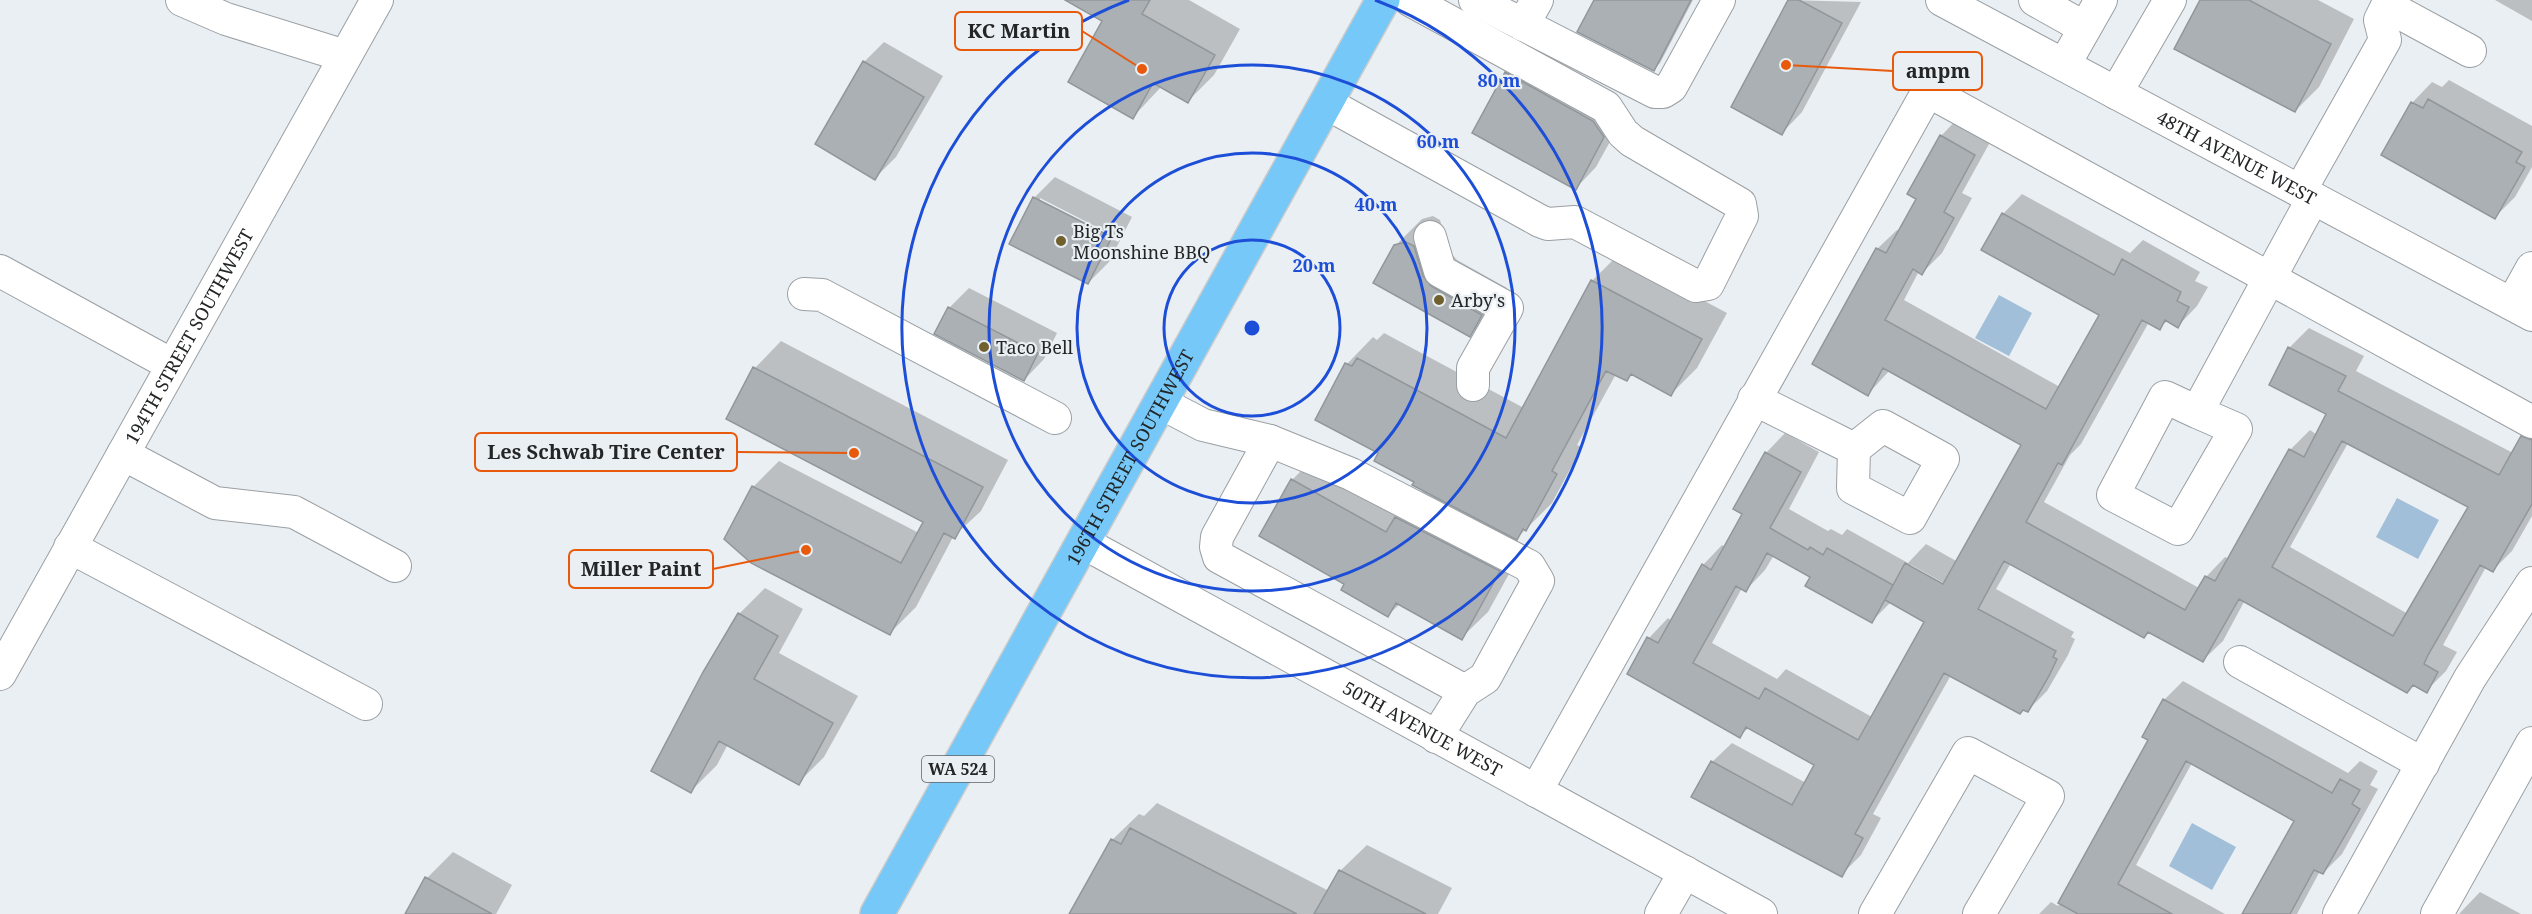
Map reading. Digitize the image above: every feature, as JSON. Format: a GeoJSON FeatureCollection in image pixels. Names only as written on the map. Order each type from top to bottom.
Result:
{"type":"FeatureCollection","features":[{"type":"Feature","properties":{"kind":"main road","name":"196TH STREET SOUTHWEST"},"geometry":{"type":"LineString","coordinates":[[877,914],[1383,0]]}},
{"type":"Feature","properties":{"kind":"street"},"geometry":{"type":"LineString","coordinates":[[182,0],[226,19],[345,56]]}},
{"type":"Feature","properties":{"kind":"street","name":"194TH STREET SOUTHWEST"},"geometry":{"type":"LineString","coordinates":[[0,674],[377,0]]}},
{"type":"Feature","properties":{"kind":"street"},"geometry":{"type":"LineString","coordinates":[[1326,103],[1540,221],[1548,224],[1575,222],[1696,286],[1708,284],[1742,216],[1740,204],[1632,141],[1623,133],[1605,107],[1410,0]]}},
{"type":"Feature","properties":{"kind":"street"},"geometry":{"type":"LineString","coordinates":[[1475,0],[1530,12],[1648,90],[1663,92],[1671,87],[1719,0]]}},
{"type":"Feature","properties":{"kind":"street","name":"48TH AVENUE WEST"},"geometry":{"type":"LineString","coordinates":[[1942,0],[2522,310]]}},
{"type":"Feature","properties":{"kind":"street"},"geometry":{"type":"LineString","coordinates":[[2035,0],[2085,28]]}},
{"type":"Feature","properties":{"kind":"street"},"geometry":{"type":"LineString","coordinates":[[2064,65],[2101,0]]}},
{"type":"Feature","properties":{"kind":"street"},"geometry":{"type":"LineString","coordinates":[[2116,93],[2170,0]]}},
{"type":"Feature","properties":{"kind":"street"},"geometry":{"type":"LineString","coordinates":[[2197,412],[2270,277],[2306,194],[2385,40],[2380,20],[2389,3],[2470,51]]}},
{"type":"Feature","properties":{"kind":"street"},"geometry":{"type":"LineString","coordinates":[[1536,791],[1928,92],[2532,422]]}},
{"type":"Feature","properties":{"kind":"street"},"geometry":{"type":"LineString","coordinates":[[1430,237],[1440,271],[1507,308],[1473,368],[1473,385]]}},
{"type":"Feature","properties":{"kind":"street"},"geometry":{"type":"LineString","coordinates":[[2522,310],[2532,268]]}},
{"type":"Feature","properties":{"kind":"street"},"geometry":{"type":"LineString","coordinates":[[0,271],[172,365]]}},
{"type":"Feature","properties":{"kind":"street"},"geometry":{"type":"LineString","coordinates":[[804,294],[822,295],[1055,418]]}},
{"type":"Feature","properties":{"kind":"street"},"geometry":{"type":"LineString","coordinates":[[1754,399],[1854,449]]}},
{"type":"Feature","properties":{"kind":"street"},"geometry":{"type":"LineString","coordinates":[[1161,403],[1203,425],[1270,441],[1351,474],[1529,566],[1538,580],[1485,678],[1465,690],[1437,737]]}},
{"type":"Feature","properties":{"kind":"street"},"geometry":{"type":"LineString","coordinates":[[1270,441],[1217,537],[1215,547],[1220,557],[1465,690]]}},
{"type":"Feature","properties":{"kind":"street"},"geometry":{"type":"LineString","coordinates":[[123,454],[216,503],[294,512],[395,566]]}},
{"type":"Feature","properties":{"kind":"street","name":"50TH AVENUE WEST"},"geometry":{"type":"LineString","coordinates":[[1084,543],[1761,914]]}},
{"type":"Feature","properties":{"kind":"street"},"geometry":{"type":"LineString","coordinates":[[70,547],[366,704]]}},
{"type":"Feature","properties":{"kind":"street"},"geometry":{"type":"LineString","coordinates":[[2339,914],[2470,678],[2532,583]]}},
{"type":"Feature","properties":{"kind":"street"},"geometry":{"type":"LineString","coordinates":[[2240,662],[2423,764]]}},
{"type":"Feature","properties":{"kind":"street"},"geometry":{"type":"LineString","coordinates":[[2437,914],[2532,743]]}},
{"type":"Feature","properties":{"kind":"street"},"geometry":{"type":"LineString","coordinates":[[1875,914],[1968,753],[2048,796],[1979,914]]}},
{"type":"Feature","properties":{"kind":"street"},"geometry":{"type":"LineString","coordinates":[[1661,914],[1685,872]]}},
{"type":"Feature","properties":{"kind":"shaded area"},"geometry":{"type":"Polygon","coordinates":[[[1999,295],[2032,313],[2009,356],[1975,338],[1999,295]]]}},
{"type":"Feature","properties":{"kind":"shaded area"},"geometry":{"type":"Polygon","coordinates":[[[2397,498],[2439,520],[2418,559],[2376,537],[2397,498]]]}},
{"type":"Feature","properties":{"kind":"shaded area"},"geometry":{"type":"Polygon","coordinates":[[[2192,823],[2236,847],[2212,890],[2169,866],[2192,823]]]}},
{"type":"Feature","properties":{"kind":"building"},"geometry":{"type":"Polygon","coordinates":[[[1065,0],[1150,0],[1142,14],[1215,55],[1188,103],[1153,83],[1133,119],[1068,82],[1102,21],[1065,0]]]}},
{"type":"Feature","properties":{"kind":"building"},"geometry":{"type":"Polygon","coordinates":[[[1594,0],[1691,0],[1654,71],[1577,32],[1594,0]]]}},
{"type":"Feature","properties":{"kind":"building"},"geometry":{"type":"Polygon","coordinates":[[[1788,0],[1799,0],[1842,23],[1782,135],[1731,107],[1788,0]]]}},
{"type":"Feature","properties":{"kind":"building"},"geometry":{"type":"Polygon","coordinates":[[[2200,0],[2249,0],[2331,44],[2295,112],[2174,49],[2200,0]]]}},
{"type":"Feature","properties":{"kind":"building"},"geometry":{"type":"Polygon","coordinates":[[[863,61],[924,97],[875,180],[815,144],[863,61]]]}},
{"type":"Feature","properties":{"kind":"building"},"geometry":{"type":"Polygon","coordinates":[[[1505,72],[1593,121],[1604,137],[1576,190],[1472,133],[1505,72]]]}},
{"type":"Feature","properties":{"kind":"building"},"geometry":{"type":"Polygon","coordinates":[[[2428,99],[2522,152],[2516,162],[2525,167],[2495,219],[2381,155],[2411,102],[2423,108],[2428,99]]]}},
{"type":"Feature","properties":{"kind":"building"},"geometry":{"type":"Polygon","coordinates":[[[1940,135],[1975,155],[1944,212],[1954,218],[1922,275],[1913,269],[1885,320],[2046,409],[2099,315],[1981,250],[2002,213],[2114,275],[2122,259],[2181,292],[2177,301],[2189,307],[2178,328],[2165,320],[2160,330],[2142,320],[2062,465],[2058,463],[2026,522],[2185,610],[2205,576],[2215,581],[2289,449],[2304,457],[2326,414],[2269,385],[2288,347],[2346,376],[2338,391],[2499,475],[2521,436],[2532,440],[2532,504],[2493,572],[2480,565],[2428,655],[2424,664],[2438,672],[2427,693],[2413,685],[2407,693],[2239,599],[2203,662],[2148,632],[2144,638],[2004,561],[1978,609],[2056,651],[2053,657],[2057,659],[2049,676],[2028,712],[2023,710],[2020,714],[1944,673],[1855,834],[1863,838],[1842,877],[1691,797],[1711,761],[1792,805],[1814,765],[1746,727],[1740,738],[1627,674],[1647,637],[1658,643],[1702,564],[1711,570],[1742,514],[1733,509],[1765,452],[1801,472],[1770,528],[1808,550],[1810,547],[1823,555],[1827,548],[1893,585],[1872,623],[1805,586],[1810,577],[1767,553],[1746,592],[1736,586],[1693,663],[1759,699],[1765,688],[1858,740],[1924,622],[1885,600],[1905,563],[1943,584],[2021,445],[1883,368],[1868,396],[1812,364],[1876,248],[1886,253],[1916,199],[1907,194],[1940,135]],[[2342,441],[2272,567],[2393,636],[2468,507],[2342,441]]]}},
{"type":"Feature","properties":{"kind":"building","name":"Big Ts Moonshine BBQ"},"geometry":{"type":"Polygon","coordinates":[[[1033,197],[1112,237],[1088,284],[1009,244],[1033,197]]]}},
{"type":"Feature","properties":{"kind":"building","name":"Arby's"},"geometry":{"type":"Polygon","coordinates":[[[1406,242],[1414,246],[1423,276],[1431,286],[1482,315],[1470,337],[1373,283],[1394,245],[1406,242]]]}},
{"type":"Feature","properties":{"kind":"building"},"geometry":{"type":"Polygon","coordinates":[[[1591,280],[1702,339],[1671,396],[1631,374],[1627,381],[1606,371],[1552,471],[1557,474],[1526,531],[1523,529],[1517,540],[1412,485],[1414,482],[1374,461],[1378,453],[1315,420],[1345,363],[1352,366],[1357,358],[1506,438],[1591,280]]]}},
{"type":"Feature","properties":{"kind":"building","name":"Taco Bell"},"geometry":{"type":"Polygon","coordinates":[[[948,307],[1038,353],[1024,381],[934,334],[948,307]]]}},
{"type":"Feature","properties":{"kind":"building"},"geometry":{"type":"Polygon","coordinates":[[[753,367],[983,487],[955,539],[944,533],[890,635],[751,563],[724,539],[752,486],[901,563],[923,522],[726,419],[753,367]]]}},
{"type":"Feature","properties":{"kind":"building"},"geometry":{"type":"Polygon","coordinates":[[[1291,479],[1386,532],[1395,517],[1500,571],[1462,640],[1396,603],[1388,617],[1341,590],[1344,584],[1259,536],[1291,479]]]}},
{"type":"Feature","properties":{"kind":"building"},"geometry":{"type":"Polygon","coordinates":[[[738,613],[778,636],[754,679],[833,723],[799,785],[719,741],[691,793],[651,771],[703,672],[738,613]]]}},
{"type":"Feature","properties":{"kind":"building"},"geometry":{"type":"Polygon","coordinates":[[[2163,699],[2332,793],[2340,779],[2360,790],[2352,804],[2360,809],[2323,874],[2314,870],[2290,914],[2242,914],[2294,821],[2186,761],[2118,884],[2172,914],[2078,914],[2058,903],[2148,740],[2142,737],[2163,699]]]}},
{"type":"Feature","properties":{"kind":"building"},"geometry":{"type":"Polygon","coordinates":[[[1130,828],[1297,914],[1069,914],[1111,839],[1121,844],[1130,828]]]}},
{"type":"Feature","properties":{"kind":"building"},"geometry":{"type":"Polygon","coordinates":[[[1339,870],[1426,914],[1314,914],[1339,870]]]}},
{"type":"Feature","properties":{"kind":"building"},"geometry":{"type":"Polygon","coordinates":[[[425,877],[492,914],[405,914],[425,877]]]}},
{"type":"Feature","properties":{"kind":"place","name":"ampm"},"geometry":{"type":"Point","coordinates":[1786,65]}},
{"type":"Feature","properties":{"kind":"place","name":"KC Martin"},"geometry":{"type":"Point","coordinates":[1142,69]}},
{"type":"Feature","properties":{"kind":"place","name":"Big Ts Moonshine BBQ"},"geometry":{"type":"Point","coordinates":[1061,241]}},
{"type":"Feature","properties":{"kind":"place","name":"Arby's"},"geometry":{"type":"Point","coordinates":[1439,300]}},
{"type":"Feature","properties":{"kind":"place","name":"Taco Bell"},"geometry":{"type":"Point","coordinates":[984,347]}},
{"type":"Feature","properties":{"kind":"place","name":"Les Schwab Tire Center"},"geometry":{"type":"Point","coordinates":[854,453]}},
{"type":"Feature","properties":{"kind":"place","name":"Miller Paint"},"geometry":{"type":"Point","coordinates":[806,550]}}]}
